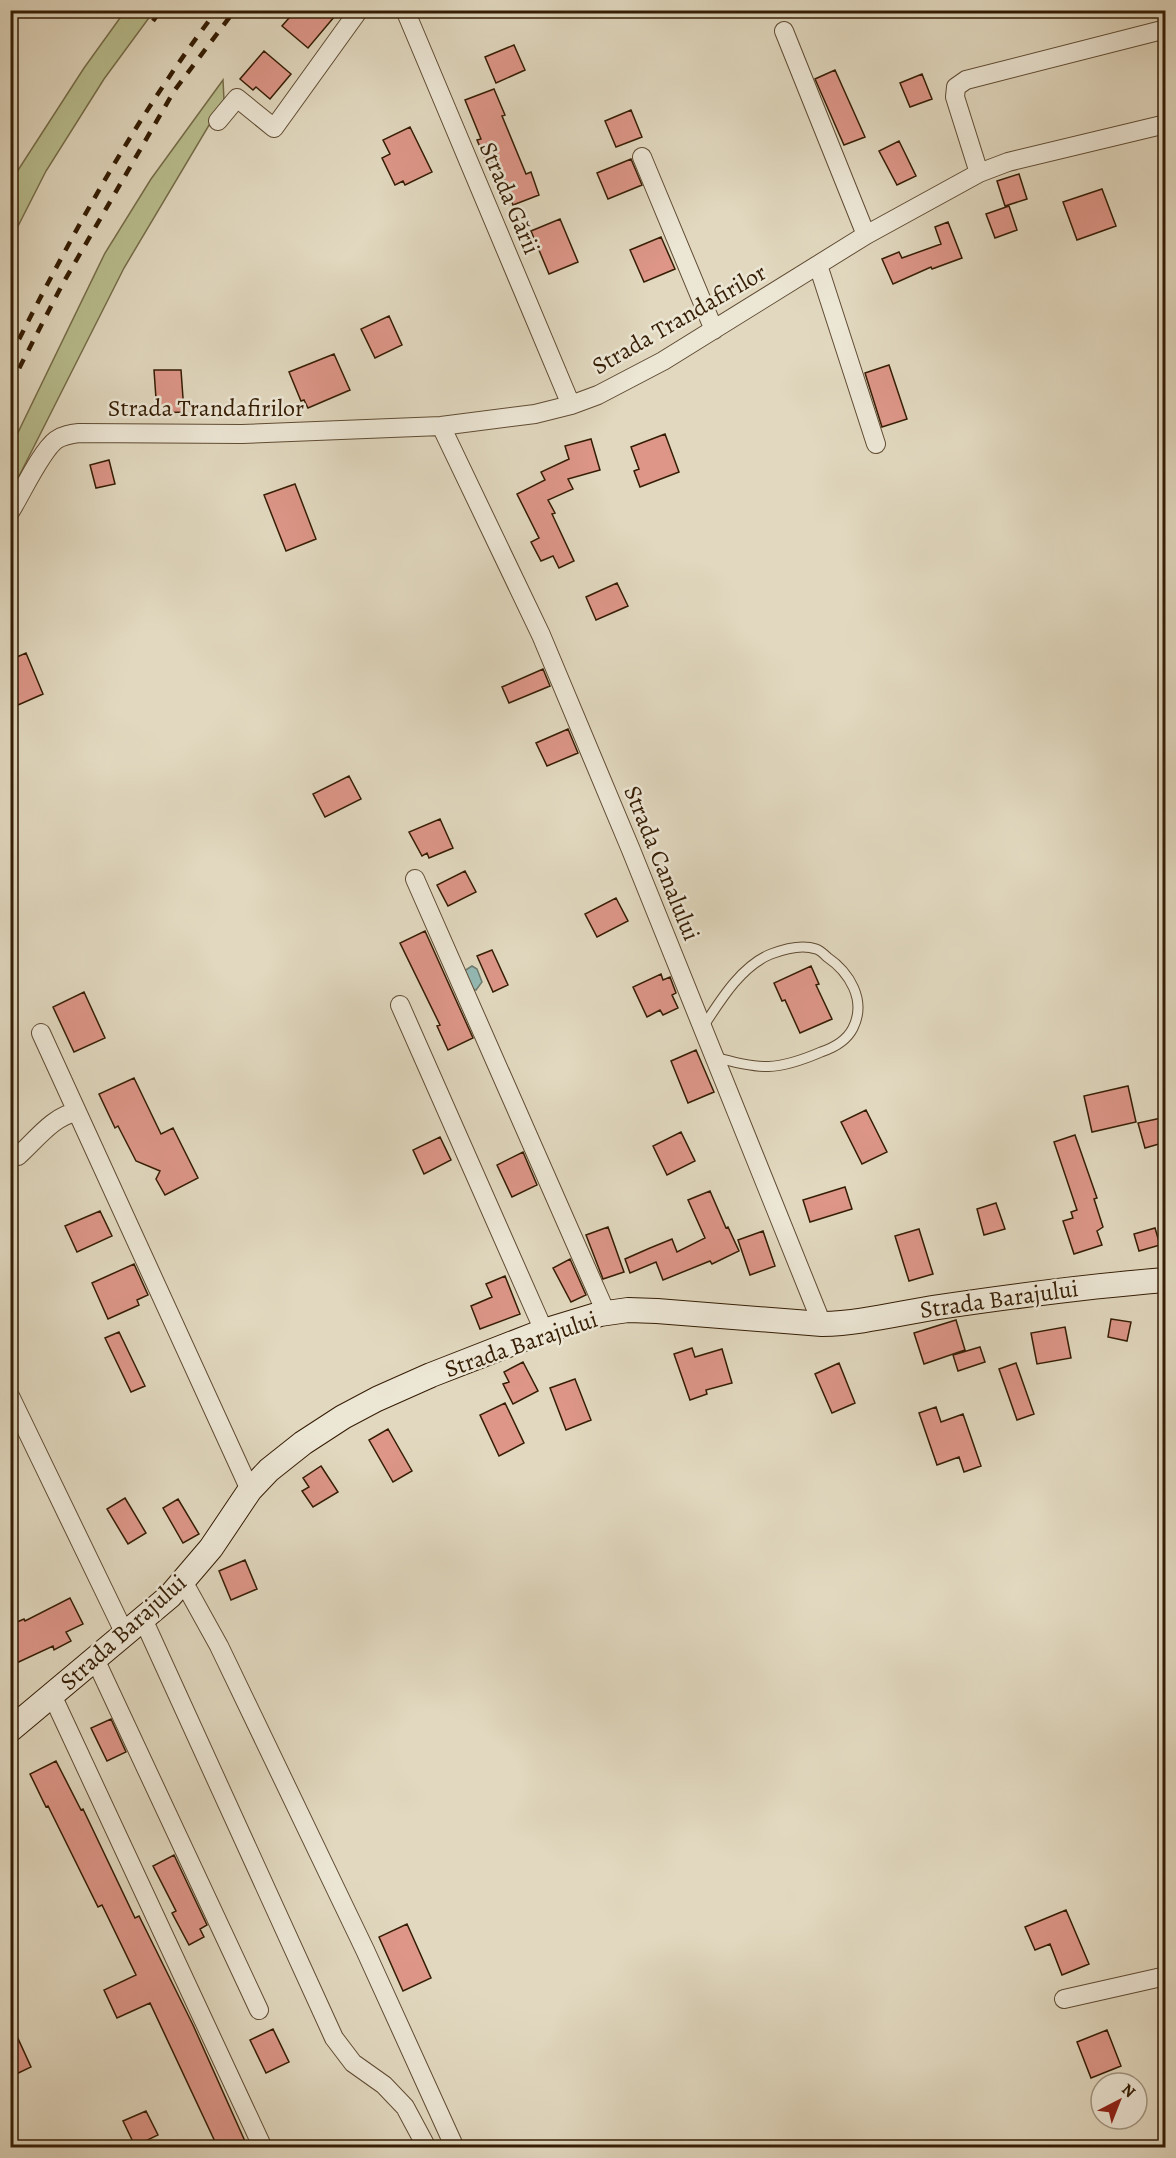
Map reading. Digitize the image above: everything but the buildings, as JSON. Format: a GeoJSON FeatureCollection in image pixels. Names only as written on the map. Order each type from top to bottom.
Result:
{"type":"FeatureCollection","features":[{"type":"Feature","properties":{"kind":"street"},"geometry":{"type":"LineString","coordinates":[[218,121],[237,98],[274,128],[359,10]]}},
{"type":"Feature","properties":{"kind":"street","name":"Strada Gării"},"geometry":{"type":"LineString","coordinates":[[405,10],[571,405]]}},
{"type":"Feature","properties":{"kind":"street"},"geometry":{"type":"LineString","coordinates":[[979,173],[955,97],[956,87],[966,80],[1166,29]]}},
{"type":"Feature","properties":{"kind":"street"},"geometry":{"type":"LineString","coordinates":[[784,31],[866,235]]}},
{"type":"Feature","properties":{"kind":"street","name":"Strada Trandafirilor"},"geometry":{"type":"LineString","coordinates":[[10,513],[47,450],[56,440],[66,435],[79,433],[242,434],[441,426],[535,414],[571,405],[622,384],[714,330],[866,235],[979,173],[1008,162],[1166,124]]}},
{"type":"Feature","properties":{"kind":"street"},"geometry":{"type":"LineString","coordinates":[[642,157],[714,330]]}},
{"type":"Feature","properties":{"kind":"street"},"geometry":{"type":"LineString","coordinates":[[818,265],[876,444]]}},
{"type":"Feature","properties":{"kind":"street","name":"Strada Canalului"},"geometry":{"type":"LineString","coordinates":[[441,426],[541,635],[703,1027],[822,1324]]}},
{"type":"Feature","properties":{"kind":"street"},"geometry":{"type":"LineString","coordinates":[[415,879],[607,1315]]}},
{"type":"Feature","properties":{"kind":"street"},"geometry":{"type":"LineString","coordinates":[[400,1005],[544,1331]]}},
{"type":"Feature","properties":{"kind":"street"},"geometry":{"type":"LineString","coordinates":[[41,1033],[250,1490]]}},
{"type":"Feature","properties":{"kind":"street"},"geometry":{"type":"LineString","coordinates":[[18,1156],[67,1113],[77,1112]]}},
{"type":"Feature","properties":{"kind":"street","name":"Strada Barajului"},"geometry":{"type":"LineString","coordinates":[[10,1730],[170,1596],[211,1548],[250,1490],[269,1470],[303,1443],[343,1417],[431,1375],[544,1331],[600,1314],[607,1315],[628,1310],[845,1324],[1052,1290],[1166,1280]]}},
{"type":"Feature","properties":{"kind":"street"},"geometry":{"type":"LineString","coordinates":[[10,1396],[134,1627],[334,2038],[353,2063],[384,2085],[405,2108],[427,2148]]}},
{"type":"Feature","properties":{"kind":"street"},"geometry":{"type":"LineString","coordinates":[[183,1581],[229,1667],[365,1950],[455,2148]]}},
{"type":"Feature","properties":{"kind":"street"},"geometry":{"type":"LineString","coordinates":[[95,1659],[259,2010]]}},
{"type":"Feature","properties":{"kind":"street"},"geometry":{"type":"LineString","coordinates":[[52,1695],[262,2148]]}},
{"type":"Feature","properties":{"kind":"street"},"geometry":{"type":"LineString","coordinates":[[1065,1999],[1166,1976]]}},
{"type":"Feature","properties":{"kind":"lane"},"geometry":{"type":"LineString","coordinates":[[703,1027],[750,967],[770,955],[798,947],[816,949],[833,960],[847,973],[855,989],[857,1009],[854,1027],[844,1039],[831,1048],[795,1063],[778,1067],[742,1065],[715,1057]]}},
{"type":"Feature","properties":{"kind":"green space"},"geometry":{"type":"Polygon","coordinates":[[[125,11],[154,11],[104,79],[46,171],[11,240],[11,181],[84,68],[125,11]]]}},
{"type":"Feature","properties":{"kind":"green space"},"geometry":{"type":"Polygon","coordinates":[[[223,80],[224,100],[124,268],[11,492],[11,447],[105,253],[151,179],[223,80]]]}},
{"type":"Feature","properties":{"kind":"water"},"geometry":{"type":"Polygon","coordinates":[[[472,966],[477,969],[482,982],[476,990],[470,988],[464,971],[472,966]]]}},
{"type":"Feature","properties":{"kind":"railway"},"geometry":{"type":"LineString","coordinates":[[153,21],[161,10]]}},
{"type":"Feature","properties":{"kind":"railway"},"geometry":{"type":"LineString","coordinates":[[10,357],[81,223],[132,135],[217,10]]}},
{"type":"Feature","properties":{"kind":"railway"},"geometry":{"type":"LineString","coordinates":[[10,386],[62,285],[174,91],[235,10]]}}]}
